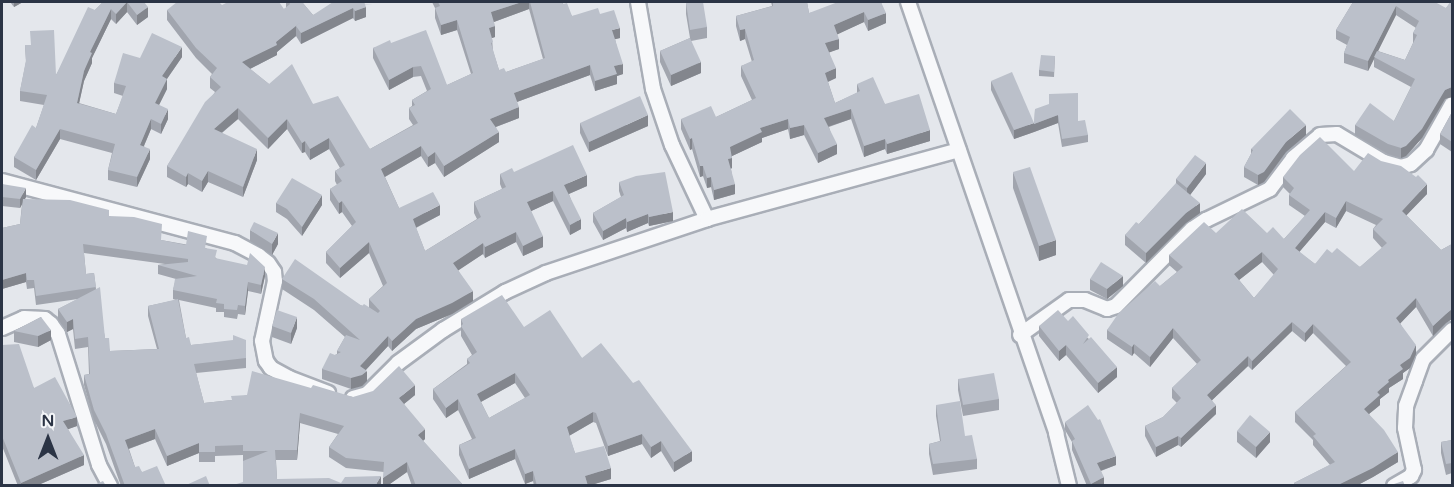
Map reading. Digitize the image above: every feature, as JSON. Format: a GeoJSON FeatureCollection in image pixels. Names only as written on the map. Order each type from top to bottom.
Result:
{"type":"FeatureCollection","features":[{"type":"Feature","properties":{"kind":"street"},"geometry":{"type":"LineString","coordinates":[[638,2],[654,89],[672,145],[707,219]]}},
{"type":"Feature","properties":{"kind":"street"},"geometry":{"type":"LineString","coordinates":[[908,2],[1020,335],[1056,433],[1069,486]]}},
{"type":"Feature","properties":{"kind":"street"},"geometry":{"type":"LineString","coordinates":[[1020,335],[1069,300],[1085,300],[1107,309],[1116,306],[1192,229],[1206,219],[1270,189],[1293,158],[1320,135],[1337,134],[1384,162],[1401,167],[1411,164],[1426,150],[1452,104]]}},
{"type":"Feature","properties":{"kind":"street"},"geometry":{"type":"LineString","coordinates":[[2,181],[235,243],[259,256],[268,262],[275,280],[262,341],[266,362],[271,368],[289,378],[351,398],[367,394],[398,363],[443,330],[505,292],[546,273],[707,219],[959,150]]}},
{"type":"Feature","properties":{"kind":"street"},"geometry":{"type":"LineString","coordinates":[[2,328],[24,318],[45,319],[58,334],[99,465],[110,486]]}},
{"type":"Feature","properties":{"kind":"street"},"geometry":{"type":"LineString","coordinates":[[1394,486],[1411,476],[1414,470],[1405,428],[1406,406],[1415,381],[1423,360],[1452,330]]}},
{"type":"Feature","properties":{"kind":"building"},"geometry":{"type":"Polygon","coordinates":[[[103,2],[127,2],[116,14],[111,9],[90,52],[92,53],[84,71],[77,103],[116,114],[126,86],[114,83],[123,53],[140,58],[152,33],[182,47],[162,76],[167,79],[155,103],[168,109],[161,124],[151,119],[140,145],[150,149],[137,177],[108,170],[115,144],[60,129],[36,170],[14,157],[32,125],[36,128],[47,95],[20,91],[26,60],[25,45],[31,45],[30,31],[54,30],[56,75],[88,7],[95,10],[103,2]]]}},
{"type":"Feature","properties":{"kind":"building"},"geometry":{"type":"Polygon","coordinates":[[[127,2],[144,2],[148,7],[137,15],[127,2]]]}},
{"type":"Feature","properties":{"kind":"building"},"geometry":{"type":"Polygon","coordinates":[[[177,2],[219,2],[222,5],[228,2],[279,2],[284,9],[290,4],[289,2],[302,2],[313,15],[333,2],[364,2],[366,7],[355,11],[353,8],[301,33],[296,26],[302,21],[276,42],[277,45],[242,62],[269,84],[292,64],[313,104],[338,96],[370,149],[418,123],[409,108],[415,105],[412,100],[431,89],[421,66],[413,67],[389,80],[373,48],[390,40],[391,43],[426,30],[447,85],[473,73],[457,20],[441,25],[435,8],[440,6],[438,2],[522,2],[491,12],[495,26],[489,28],[493,42],[491,43],[499,70],[504,68],[506,72],[545,58],[530,2],[567,3],[572,16],[598,8],[600,14],[614,10],[620,28],[612,30],[623,64],[614,66],[617,74],[595,81],[590,65],[514,93],[519,107],[490,119],[499,132],[444,166],[435,152],[428,157],[421,146],[381,169],[399,208],[433,192],[440,205],[413,219],[425,251],[481,217],[474,202],[506,187],[500,174],[512,168],[514,172],[573,145],[587,175],[564,185],[581,219],[570,225],[553,191],[527,202],[543,236],[523,246],[516,232],[485,247],[483,243],[453,263],[473,291],[416,319],[392,341],[388,336],[360,366],[367,371],[362,375],[351,378],[322,369],[330,353],[335,355],[341,352],[337,351],[346,335],[360,340],[314,299],[282,279],[295,259],[362,306],[364,304],[378,313],[380,311],[369,299],[387,283],[369,242],[340,268],[326,252],[356,222],[342,201],[339,203],[330,189],[342,181],[335,171],[345,165],[329,138],[310,149],[305,141],[302,143],[287,119],[268,138],[238,108],[214,129],[257,149],[243,187],[208,171],[202,181],[188,173],[186,177],[167,166],[205,102],[221,87],[210,77],[217,68],[196,48],[167,10],[177,2]]]}},
{"type":"Feature","properties":{"kind":"building"},"geometry":{"type":"Polygon","coordinates":[[[703,2],[707,27],[690,30],[686,3],[703,2]]]}},
{"type":"Feature","properties":{"kind":"building"},"geometry":{"type":"Polygon","coordinates":[[[773,2],[807,2],[809,13],[838,2],[881,2],[886,13],[868,20],[864,12],[834,25],[839,39],[825,43],[836,68],[825,73],[835,103],[860,91],[857,84],[873,77],[885,104],[919,94],[930,130],[887,144],[885,139],[864,146],[851,109],[824,118],[837,144],[818,153],[804,125],[790,128],[788,119],[760,128],[762,132],[730,147],[732,158],[728,159],[735,184],[714,190],[711,177],[707,178],[703,166],[700,166],[692,138],[690,139],[681,119],[711,106],[716,117],[756,98],[741,66],[754,60],[745,29],[740,30],[736,16],[773,6],[773,2]]]}},
{"type":"Feature","properties":{"kind":"building"},"geometry":{"type":"Polygon","coordinates":[[[1353,2],[1435,2],[1446,8],[1452,2],[1452,87],[1445,90],[1422,129],[1406,146],[1401,148],[1388,144],[1355,125],[1370,103],[1394,121],[1415,79],[1374,57],[1377,51],[1405,60],[1417,35],[1413,33],[1419,21],[1396,6],[1368,61],[1344,53],[1350,37],[1336,30],[1353,2]]]}},
{"type":"Feature","properties":{"kind":"building"},"geometry":{"type":"Polygon","coordinates":[[[690,38],[701,62],[671,75],[660,51],[690,38]]]}},
{"type":"Feature","properties":{"kind":"building"},"geometry":{"type":"Polygon","coordinates":[[[1041,55],[1055,56],[1054,72],[1039,70],[1041,55]]]}},
{"type":"Feature","properties":{"kind":"building"},"geometry":{"type":"Polygon","coordinates":[[[1012,72],[1034,123],[1014,130],[991,81],[1012,72]]]}},
{"type":"Feature","properties":{"kind":"building"},"geometry":{"type":"Polygon","coordinates":[[[1078,93],[1078,121],[1085,120],[1088,135],[1062,139],[1058,115],[1034,124],[1035,109],[1049,104],[1049,94],[1078,93]]]}},
{"type":"Feature","properties":{"kind":"building"},"geometry":{"type":"Polygon","coordinates":[[[640,96],[648,115],[589,142],[580,123],[640,96]]]}},
{"type":"Feature","properties":{"kind":"building"},"geometry":{"type":"Polygon","coordinates":[[[1290,109],[1306,125],[1286,142],[1264,172],[1258,175],[1244,167],[1253,150],[1251,149],[1290,109]]]}},
{"type":"Feature","properties":{"kind":"building"},"geometry":{"type":"Polygon","coordinates":[[[1452,112],[1452,142],[1440,134],[1452,112]]]}},
{"type":"Feature","properties":{"kind":"building"},"geometry":{"type":"Polygon","coordinates":[[[1320,137],[1354,171],[1368,153],[1381,161],[1401,166],[1416,177],[1418,175],[1427,184],[1402,211],[1441,250],[1452,244],[1452,309],[1433,326],[1416,298],[1396,318],[1416,345],[1410,358],[1400,365],[1403,369],[1388,380],[1389,382],[1377,392],[1380,395],[1364,409],[1384,430],[1398,452],[1373,468],[1336,486],[1295,486],[1294,483],[1335,462],[1313,436],[1316,434],[1295,412],[1351,362],[1313,324],[1305,333],[1292,322],[1252,361],[1248,356],[1207,395],[1216,405],[1181,438],[1178,436],[1156,447],[1145,426],[1163,417],[1181,398],[1172,388],[1201,360],[1173,328],[1150,357],[1134,344],[1132,347],[1107,330],[1118,314],[1155,281],[1160,286],[1183,267],[1169,255],[1204,222],[1216,233],[1242,209],[1267,233],[1273,227],[1284,239],[1310,210],[1289,195],[1294,188],[1283,177],[1300,155],[1320,137]],[[1346,201],[1336,218],[1325,212],[1295,248],[1315,264],[1327,249],[1332,253],[1337,248],[1360,267],[1387,243],[1373,229],[1383,219],[1346,201]],[[1262,252],[1234,274],[1254,298],[1278,269],[1262,252]]]}},
{"type":"Feature","properties":{"kind":"building"},"geometry":{"type":"Polygon","coordinates":[[[1195,155],[1206,163],[1187,188],[1176,179],[1195,155]]]}},
{"type":"Feature","properties":{"kind":"building"},"geometry":{"type":"Polygon","coordinates":[[[1030,167],[1056,240],[1039,246],[1013,172],[1030,167]]]}},
{"type":"Feature","properties":{"kind":"building"},"geometry":{"type":"Polygon","coordinates":[[[665,172],[673,212],[649,217],[648,214],[627,222],[626,218],[603,231],[593,213],[624,195],[619,182],[636,176],[665,172]]]}},
{"type":"Feature","properties":{"kind":"building"},"geometry":{"type":"Polygon","coordinates":[[[292,178],[322,195],[302,227],[287,209],[276,203],[292,178]]]}},
{"type":"Feature","properties":{"kind":"building"},"geometry":{"type":"Polygon","coordinates":[[[1176,183],[1200,203],[1186,213],[1146,253],[1125,235],[1136,222],[1139,224],[1176,183]]]}},
{"type":"Feature","properties":{"kind":"building"},"geometry":{"type":"Polygon","coordinates":[[[2,184],[26,188],[20,199],[2,197],[2,184]]]}},
{"type":"Feature","properties":{"kind":"building"},"geometry":{"type":"Polygon","coordinates":[[[23,199],[70,200],[109,210],[109,216],[134,217],[162,224],[161,240],[186,245],[188,231],[207,236],[205,248],[217,250],[215,258],[247,265],[250,253],[265,267],[261,285],[248,282],[245,306],[238,305],[237,310],[224,309],[224,304],[216,303],[217,299],[173,290],[175,279],[197,276],[158,265],[188,262],[188,259],[83,244],[86,274],[94,273],[96,287],[36,296],[34,280],[27,280],[26,273],[2,280],[2,228],[20,224],[23,199]]]}},
{"type":"Feature","properties":{"kind":"building"},"geometry":{"type":"Polygon","coordinates":[[[254,222],[278,233],[272,244],[250,230],[254,222]]]}},
{"type":"Feature","properties":{"kind":"building"},"geometry":{"type":"Polygon","coordinates":[[[1101,262],[1123,276],[1107,289],[1090,279],[1101,262]]]}},
{"type":"Feature","properties":{"kind":"building"},"geometry":{"type":"Polygon","coordinates":[[[100,287],[105,338],[109,338],[110,351],[159,349],[148,306],[178,299],[186,338],[189,337],[191,345],[233,340],[233,335],[246,340],[246,358],[194,364],[204,403],[232,400],[231,396],[247,395],[252,371],[353,397],[373,391],[399,366],[415,385],[399,398],[425,429],[418,435],[464,486],[416,486],[407,462],[383,478],[384,462],[346,458],[329,447],[344,426],[300,413],[297,450],[275,450],[277,479],[329,478],[341,483],[345,477],[381,476],[375,486],[230,486],[243,482],[243,461],[268,451],[243,451],[243,445],[215,446],[215,452],[199,452],[199,443],[167,456],[155,429],[125,440],[135,467],[139,466],[142,472],[157,466],[166,486],[125,486],[106,434],[94,410],[84,375],[90,374],[88,337],[75,339],[73,319],[67,322],[58,309],[100,287]]]}},
{"type":"Feature","properties":{"kind":"building"},"geometry":{"type":"Polygon","coordinates":[[[502,295],[524,327],[550,310],[582,358],[601,343],[633,383],[639,380],[692,451],[674,462],[661,441],[651,447],[642,434],[608,446],[596,413],[593,412],[567,427],[575,453],[604,446],[611,468],[585,476],[588,486],[537,486],[533,471],[525,474],[515,449],[469,469],[459,445],[476,438],[458,399],[446,408],[433,389],[470,363],[467,359],[477,352],[461,326],[463,324],[461,319],[502,295]],[[515,373],[477,394],[489,418],[530,395],[515,373]]]}},
{"type":"Feature","properties":{"kind":"building"},"geometry":{"type":"Polygon","coordinates":[[[277,310],[297,317],[291,333],[272,326],[277,310]]]}},
{"type":"Feature","properties":{"kind":"building"},"geometry":{"type":"Polygon","coordinates":[[[1058,310],[1068,321],[1073,316],[1089,335],[1083,344],[1091,337],[1117,367],[1098,383],[1066,345],[1059,351],[1039,326],[1058,310]]]}},
{"type":"Feature","properties":{"kind":"building"},"geometry":{"type":"Polygon","coordinates":[[[41,317],[51,330],[38,336],[14,331],[41,317]]]}},
{"type":"Feature","properties":{"kind":"building"},"geometry":{"type":"Polygon","coordinates":[[[19,344],[34,388],[55,377],[77,417],[63,421],[84,455],[21,483],[2,436],[2,345],[19,344]]]}},
{"type":"Feature","properties":{"kind":"building"},"geometry":{"type":"Polygon","coordinates":[[[994,373],[999,399],[963,405],[958,379],[994,373]]]}},
{"type":"Feature","properties":{"kind":"building"},"geometry":{"type":"Polygon","coordinates":[[[960,401],[965,436],[972,435],[977,459],[933,464],[929,444],[941,441],[936,405],[960,401]]]}},
{"type":"Feature","properties":{"kind":"building"},"geometry":{"type":"Polygon","coordinates":[[[1088,405],[1098,420],[1100,419],[1116,456],[1097,463],[1104,477],[1091,484],[1072,441],[1075,439],[1065,422],[1088,405]]]}},
{"type":"Feature","properties":{"kind":"building"},"geometry":{"type":"Polygon","coordinates":[[[1250,415],[1270,432],[1256,447],[1237,431],[1250,415]]]}},
{"type":"Feature","properties":{"kind":"building"},"geometry":{"type":"Polygon","coordinates":[[[1452,440],[1452,463],[1446,464],[1441,442],[1452,440]]]}},
{"type":"Feature","properties":{"kind":"building"},"geometry":{"type":"Polygon","coordinates":[[[206,476],[210,486],[184,486],[206,476]]]}},
{"type":"Feature","properties":{"kind":"building"},"geometry":{"type":"Polygon","coordinates":[[[103,481],[106,486],[92,486],[103,481]]]}},
{"type":"Feature","properties":{"kind":"building"},"geometry":{"type":"Polygon","coordinates":[[[1403,481],[1405,486],[1388,486],[1403,481]]]}}]}
